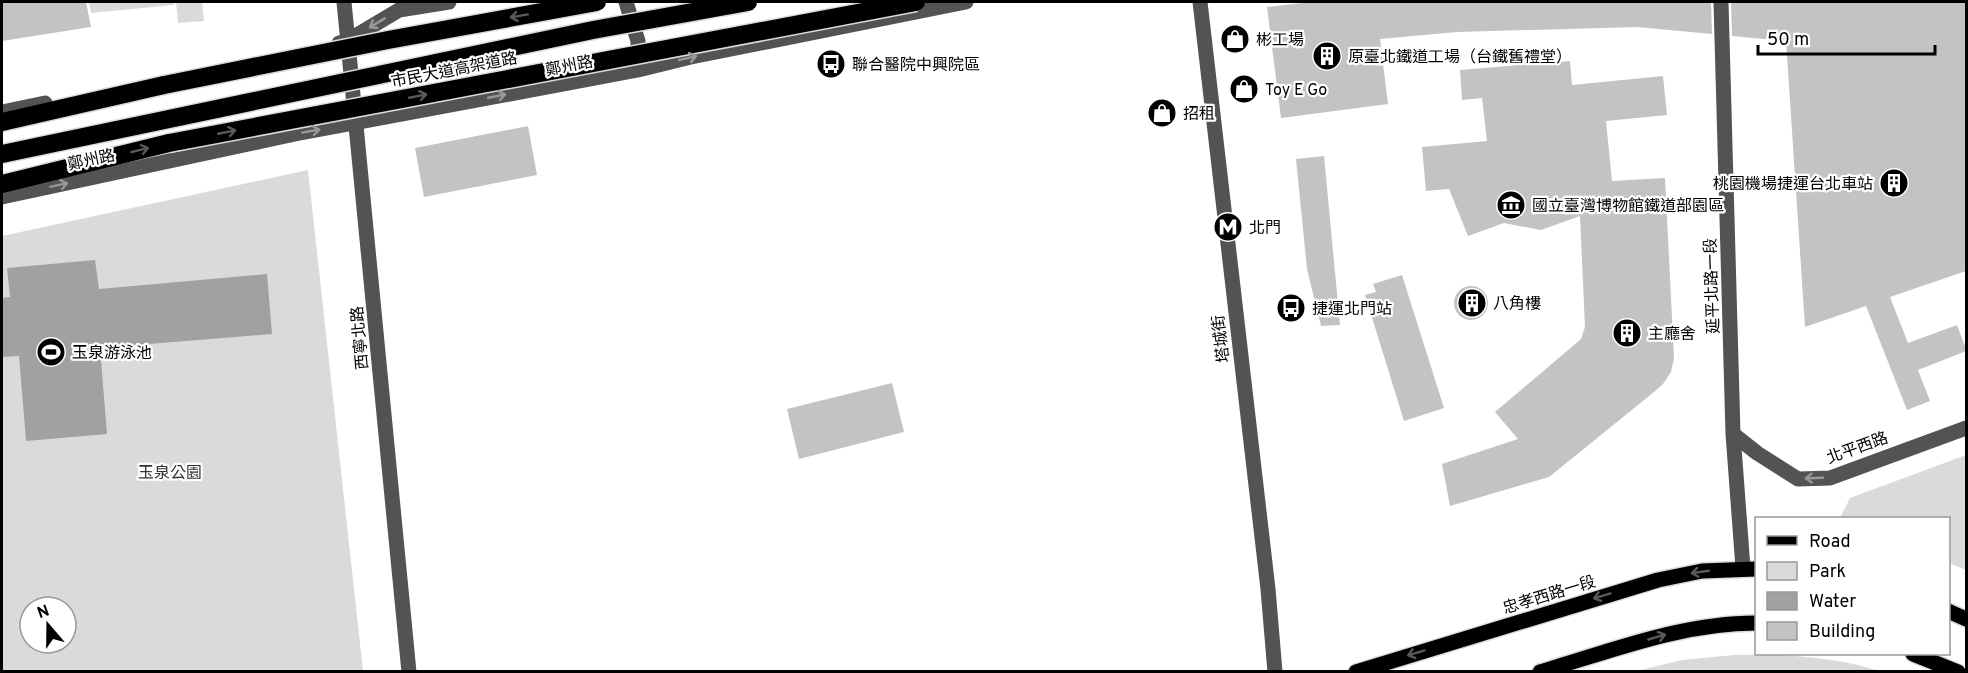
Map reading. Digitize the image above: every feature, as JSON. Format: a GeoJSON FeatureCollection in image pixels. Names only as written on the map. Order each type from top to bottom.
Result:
{"type":"FeatureCollection","features":[{"type":"Feature","properties":{"kind":"highway"},"geometry":{"type":"LineString","coordinates":[[2,122],[164,85],[377,42],[597,2]]}},
{"type":"Feature","properties":{"kind":"highway"},"geometry":{"type":"LineString","coordinates":[[2,154],[593,30],[748,2]]}},
{"type":"Feature","properties":{"kind":"highway","name":"市民大道高架道路"},"geometry":{"type":"LineString","coordinates":[[2,184],[169,143],[916,2]]}},
{"type":"Feature","properties":{"kind":"main road","name":"忠孝西路一段"},"geometry":{"type":"LineString","coordinates":[[1356,672],[1658,579],[1702,571],[1750,569]]}},
{"type":"Feature","properties":{"kind":"main road"},"geometry":{"type":"LineString","coordinates":[[1950,612],[1966,619]]}},
{"type":"Feature","properties":{"kind":"main road"},"geometry":{"type":"LineString","coordinates":[[1540,672],[1664,635],[1711,627],[1755,623]]}},
{"type":"Feature","properties":{"kind":"main road"},"geometry":{"type":"LineString","coordinates":[[1916,655],[1958,672]]}},
{"type":"Feature","properties":{"kind":"street","name":"西寧北路"},"geometry":{"type":"LineString","coordinates":[[344,2],[409,672]]}},
{"type":"Feature","properties":{"kind":"street"},"geometry":{"type":"LineString","coordinates":[[2,112],[347,41],[399,10],[450,2]]}},
{"type":"Feature","properties":{"kind":"street"},"geometry":{"type":"LineString","coordinates":[[626,2],[638,41],[638,70]]}},
{"type":"Feature","properties":{"kind":"street","name":"鄭州路"},"geometry":{"type":"LineString","coordinates":[[2,197],[295,134],[638,70],[691,57],[966,2]]}},
{"type":"Feature","properties":{"kind":"street","name":"塔城街"},"geometry":{"type":"LineString","coordinates":[[1200,2],[1268,589],[1275,672]]}},
{"type":"Feature","properties":{"kind":"street","name":"延平北路一段"},"geometry":{"type":"LineString","coordinates":[[1721,2],[1733,434],[1750,569]]}},
{"type":"Feature","properties":{"kind":"street","name":"北平西路"},"geometry":{"type":"LineString","coordinates":[[1733,434],[1757,453],[1798,478],[1830,477],[1966,428]]}},
{"type":"Feature","properties":{"kind":"green space"},"geometry":{"type":"Polygon","coordinates":[[[89,2],[174,2],[174,5],[91,13],[89,2]]]}},
{"type":"Feature","properties":{"kind":"green space"},"geometry":{"type":"Polygon","coordinates":[[[176,2],[202,2],[204,21],[178,23],[176,2]]]}},
{"type":"Feature","properties":{"kind":"green space","name":"玉泉公園"},"geometry":{"type":"Polygon","coordinates":[[[308,170],[363,671],[2,672],[2,236],[308,170]]]}},
{"type":"Feature","properties":{"kind":"green space"},"geometry":{"type":"Polygon","coordinates":[[[1966,455],[1966,570],[1950,563],[1950,517],[1840,517],[1850,498],[1966,455]]]}},
{"type":"Feature","properties":{"kind":"green space"},"geometry":{"type":"Polygon","coordinates":[[[1734,655],[1807,657],[1844,662],[1880,671],[1637,671],[1682,660],[1734,655]]]}},
{"type":"Feature","properties":{"kind":"water","name":"玉泉游泳池"},"geometry":{"type":"Polygon","coordinates":[[[95,260],[99,289],[267,274],[272,334],[100,348],[107,434],[26,441],[19,356],[2,357],[2,298],[10,297],[7,268],[95,260]]]}},
{"type":"Feature","properties":{"kind":"building"},"geometry":{"type":"Polygon","coordinates":[[[2,2],[86,2],[91,27],[2,41],[2,2]]]}},
{"type":"Feature","properties":{"kind":"building"},"geometry":{"type":"Polygon","coordinates":[[[1311,2],[1711,2],[1712,34],[1637,27],[1457,32],[1380,39],[1388,104],[1281,118],[1267,7],[1311,2]]]}},
{"type":"Feature","properties":{"kind":"building","name":"桃園機場捷運台北車站"},"geometry":{"type":"Polygon","coordinates":[[[1731,2],[1966,2],[1966,271],[1890,297],[1908,343],[1957,325],[1966,351],[1918,370],[1930,401],[1907,410],[1866,306],[1805,327],[1786,41],[1732,36],[1731,2]]]}},
{"type":"Feature","properties":{"kind":"building"},"geometry":{"type":"Polygon","coordinates":[[[1570,61],[1572,85],[1663,76],[1667,115],[1606,121],[1612,181],[1665,178],[1674,358],[1671,372],[1654,392],[1549,477],[1450,506],[1442,464],[1518,439],[1495,412],[1581,339],[1585,327],[1580,216],[1541,230],[1504,223],[1468,236],[1449,189],[1426,191],[1422,147],[1487,141],[1482,98],[1462,100],[1460,70],[1570,61]]]}},
{"type":"Feature","properties":{"kind":"building"},"geometry":{"type":"Polygon","coordinates":[[[528,126],[537,175],[424,197],[415,148],[528,126]]]}},
{"type":"Feature","properties":{"kind":"building"},"geometry":{"type":"Polygon","coordinates":[[[1324,156],[1340,325],[1321,326],[1307,269],[1296,159],[1324,156]]]}},
{"type":"Feature","properties":{"kind":"building"},"geometry":{"type":"Polygon","coordinates":[[[1402,275],[1444,408],[1404,421],[1365,295],[1376,292],[1373,284],[1402,275]]]}},
{"type":"Feature","properties":{"kind":"building","name":"八角樓"},"geometry":{"type":"Polygon","coordinates":[[[1471,286],[1483,291],[1488,303],[1483,315],[1471,320],[1459,315],[1454,303],[1459,291],[1471,286]]]}},
{"type":"Feature","properties":{"kind":"building"},"geometry":{"type":"Polygon","coordinates":[[[892,383],[904,432],[799,459],[787,409],[892,383]]]}},
{"type":"Feature","properties":{"kind":"place","name":"彬工場"},"geometry":{"type":"Point","coordinates":[1235,39]}},
{"type":"Feature","properties":{"kind":"place","name":"原臺北鐵道工場（台鐵舊禮堂）"},"geometry":{"type":"Point","coordinates":[1327,56]}},
{"type":"Feature","properties":{"kind":"place","name":"聯合醫院中興院區"},"geometry":{"type":"Point","coordinates":[831,64]}},
{"type":"Feature","properties":{"kind":"place","name":"Toy E Go"},"geometry":{"type":"Point","coordinates":[1244,89]}},
{"type":"Feature","properties":{"kind":"place","name":"招租"},"geometry":{"type":"Point","coordinates":[1162,113]}},
{"type":"Feature","properties":{"kind":"place","name":"桃園機場捷運台北車站"},"geometry":{"type":"Point","coordinates":[1894,183]}},
{"type":"Feature","properties":{"kind":"place","name":"國立臺灣博物館鐵道部園區"},"geometry":{"type":"Point","coordinates":[1511,205]}},
{"type":"Feature","properties":{"kind":"place","name":"北門"},"geometry":{"type":"Point","coordinates":[1228,227]}},
{"type":"Feature","properties":{"kind":"place","name":"八角樓"},"geometry":{"type":"Point","coordinates":[1472,303]}},
{"type":"Feature","properties":{"kind":"place","name":"捷運北門站"},"geometry":{"type":"Point","coordinates":[1291,308]}},
{"type":"Feature","properties":{"kind":"place","name":"主廳舍"},"geometry":{"type":"Point","coordinates":[1627,333]}},
{"type":"Feature","properties":{"kind":"place","name":"玉泉游泳池"},"geometry":{"type":"Point","coordinates":[51,352]}}]}
